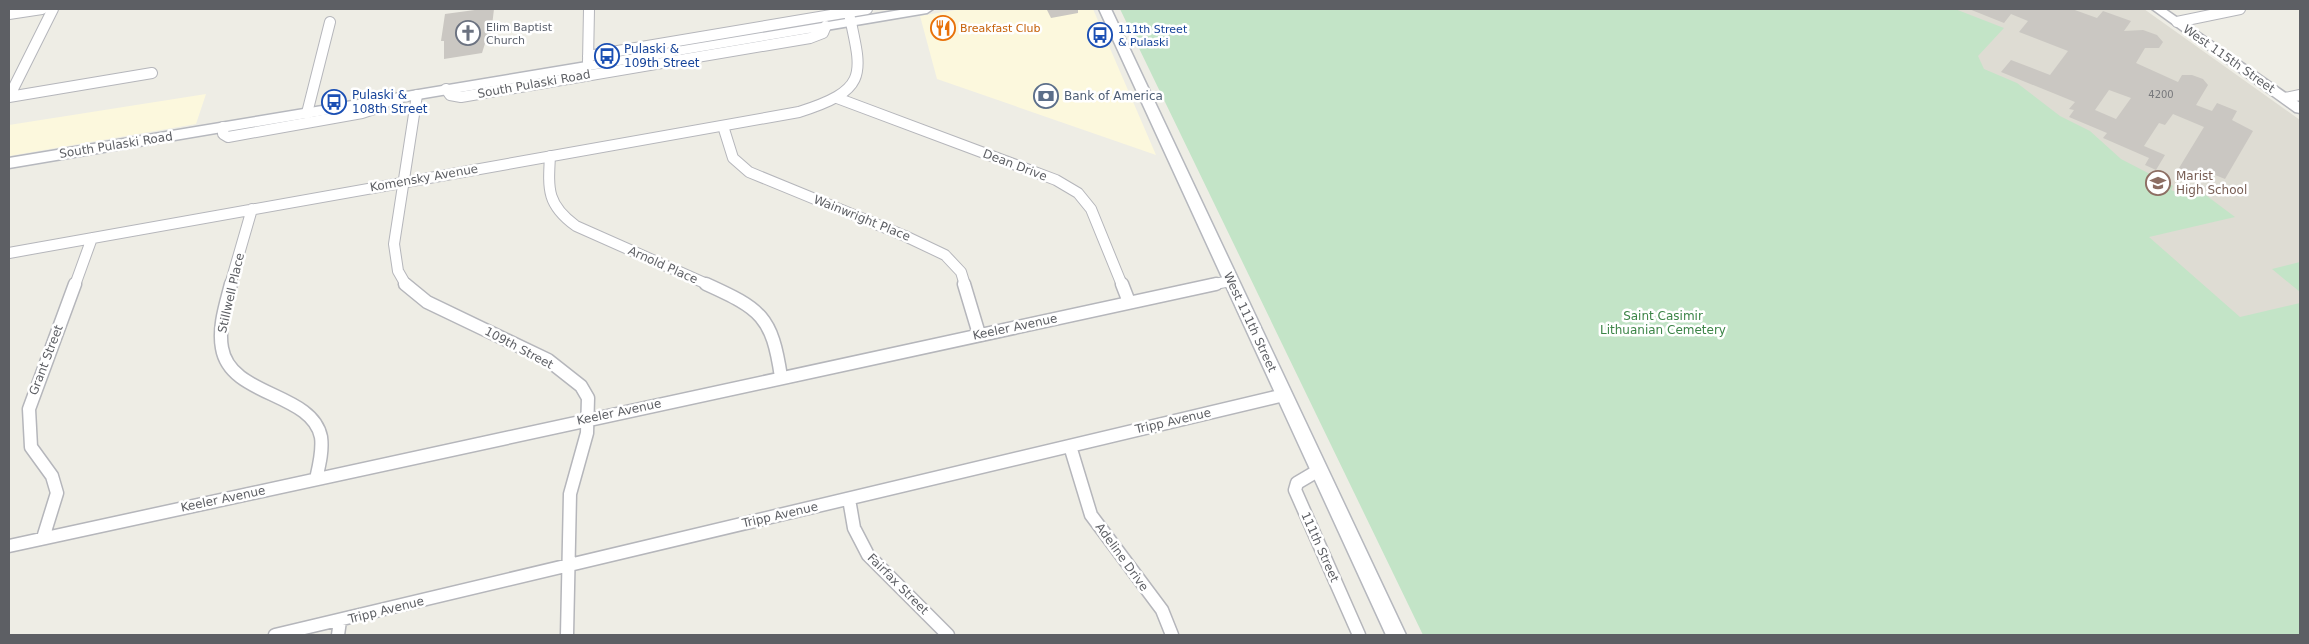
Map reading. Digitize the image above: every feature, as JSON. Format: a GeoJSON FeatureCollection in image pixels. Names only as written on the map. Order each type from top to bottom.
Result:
{"type":"FeatureCollection","features":[{"type":"Feature","properties":{"kind":"main road","name":"South Pulaski Road"},"geometry":{"type":"LineString","coordinates":[[9,163],[446,90],[588,61],[826,26],[849,14],[927,9]]}},
{"type":"Feature","properties":{"kind":"main road","name":"West 111th Street"},"geometry":{"type":"LineString","coordinates":[[1105,9],[1396,635]]}},
{"type":"Feature","properties":{"kind":"street"},"geometry":{"type":"LineString","coordinates":[[9,14],[42,9]]}},
{"type":"Feature","properties":{"kind":"street"},"geometry":{"type":"LineString","coordinates":[[9,97],[53,9]]}},
{"type":"Feature","properties":{"kind":"street"},"geometry":{"type":"LineString","coordinates":[[588,61],[589,9]]}},
{"type":"Feature","properties":{"kind":"street","name":"South Pulaski Road"},"geometry":{"type":"LineString","coordinates":[[588,61],[849,14],[867,9]]}},
{"type":"Feature","properties":{"kind":"street","name":"West 115th Street"},"geometry":{"type":"LineString","coordinates":[[2158,9],[2300,109]]}},
{"type":"Feature","properties":{"kind":"street"},"geometry":{"type":"LineString","coordinates":[[2177,22],[2240,9]]}},
{"type":"Feature","properties":{"kind":"street"},"geometry":{"type":"LineString","coordinates":[[837,98],[849,87],[858,74],[858,62],[849,14]]}},
{"type":"Feature","properties":{"kind":"street"},"geometry":{"type":"LineString","coordinates":[[307,113],[330,22]]}},
{"type":"Feature","properties":{"kind":"street","name":"South Pulaski Road"},"geometry":{"type":"LineString","coordinates":[[446,90],[450,95],[462,97],[800,40],[818,36],[823,33],[826,26]]}},
{"type":"Feature","properties":{"kind":"street"},"geometry":{"type":"LineString","coordinates":[[9,97],[152,73]]}},
{"type":"Feature","properties":{"kind":"street","name":"109th Street"},"geometry":{"type":"LineString","coordinates":[[416,94],[394,244],[394,263],[399,278],[411,292],[427,302],[548,360],[581,386],[588,398],[589,419],[584,449],[570,494],[567,635]]}},
{"type":"Feature","properties":{"kind":"street"},"geometry":{"type":"LineString","coordinates":[[2285,98],[2300,95]]}},
{"type":"Feature","properties":{"kind":"street","name":"Komensky Avenue"},"geometry":{"type":"LineString","coordinates":[[9,253],[723,126],[796,112],[837,98]]}},
{"type":"Feature","properties":{"kind":"street","name":"Dean Drive"},"geometry":{"type":"LineString","coordinates":[[837,98],[1056,180],[1078,193],[1096,217],[1129,302]]}},
{"type":"Feature","properties":{"kind":"street","name":"South Pulaski Road"},"geometry":{"type":"LineString","coordinates":[[223,127],[223,134],[228,136],[245,134],[362,113],[377,108],[391,99]]}},
{"type":"Feature","properties":{"kind":"street","name":"Wainwright Place"},"geometry":{"type":"LineString","coordinates":[[723,126],[728,151],[742,168],[748,172],[905,236],[945,255],[960,272],[979,334]]}},
{"type":"Feature","properties":{"kind":"street","name":"Arnold Place"},"geometry":{"type":"LineString","coordinates":[[550,156],[549,197],[561,216],[576,226],[756,308],[768,322],[774,335],[781,378]]}},
{"type":"Feature","properties":{"kind":"street","name":"Stillwell Place"},"geometry":{"type":"LineString","coordinates":[[252,209],[221,326],[222,352],[227,362],[245,380],[306,414],[315,424],[321,446],[316,479]]}},
{"type":"Feature","properties":{"kind":"street","name":"Grant Street"},"geometry":{"type":"LineString","coordinates":[[43,538],[57,493],[52,476],[31,448],[29,409],[92,238]]}},
{"type":"Feature","properties":{"kind":"street","name":"Keeler Avenue"},"geometry":{"type":"LineString","coordinates":[[9,546],[1230,281]]}},
{"type":"Feature","properties":{"kind":"street","name":"Tripp Avenue"},"geometry":{"type":"LineString","coordinates":[[275,635],[1284,395]]}},
{"type":"Feature","properties":{"kind":"street","name":"Adeline Drive"},"geometry":{"type":"LineString","coordinates":[[1070,446],[1091,515],[1162,610],[1172,635]]}},
{"type":"Feature","properties":{"kind":"street","name":"111th Street"},"geometry":{"type":"LineString","coordinates":[[1319,470],[1297,483],[1295,490],[1359,635]]}},
{"type":"Feature","properties":{"kind":"street","name":"Fairfax Street"},"geometry":{"type":"LineString","coordinates":[[849,499],[850,512],[858,540],[868,555],[948,635]]}},
{"type":"Feature","properties":{"kind":"street"},"geometry":{"type":"LineString","coordinates":[[338,635],[340,621]]}},
{"type":"Feature","properties":{"kind":"shaded area"},"geometry":{"type":"Polygon","coordinates":[[[962,9],[1093,9],[1156,155],[937,79],[920,16],[962,9]]]}},
{"type":"Feature","properties":{"kind":"shaded area","name":"Marist High School"},"geometry":{"type":"Polygon","coordinates":[[[1820,9],[2144,9],[2300,120],[2300,439],[1820,9]]]}},
{"type":"Feature","properties":{"kind":"shaded area"},"geometry":{"type":"Polygon","coordinates":[[[206,94],[196,124],[9,156],[9,125],[206,94]]]}},
{"type":"Feature","properties":{"kind":"green space","name":"Saint Casimir Lithuanian Cemetery"},"geometry":{"type":"Polygon","coordinates":[[[1120,9],[1955,9],[2004,28],[1978,56],[1984,69],[2017,83],[2060,116],[2090,131],[2121,159],[2173,186],[2171,190],[2193,199],[2199,190],[2235,217],[2149,237],[2240,317],[2300,303],[2300,635],[1423,635],[1120,9]]]}},
{"type":"Feature","properties":{"kind":"green space"},"geometry":{"type":"Polygon","coordinates":[[[2300,262],[2300,292],[2272,269],[2300,262]]]}},
{"type":"Feature","properties":{"kind":"building","name":"Elim Baptist Church"},"geometry":{"type":"Polygon","coordinates":[[[494,9],[491,34],[488,34],[482,53],[444,59],[444,41],[441,41],[445,14],[494,9]]]}},
{"type":"Feature","properties":{"kind":"building"},"geometry":{"type":"Polygon","coordinates":[[[1078,9],[1078,13],[1051,18],[1047,10],[1078,9]]]}},
{"type":"Feature","properties":{"kind":"building","name":"Marist High School"},"geometry":{"type":"Polygon","coordinates":[[[1969,9],[2072,9],[2097,18],[2103,11],[2131,21],[2124,31],[2143,30],[2157,35],[2163,42],[2159,48],[2145,48],[2136,63],[2178,82],[2182,75],[2192,75],[2203,79],[2208,85],[2196,105],[2212,111],[2217,103],[2237,111],[2232,120],[2253,131],[2225,179],[2205,171],[2201,177],[2179,168],[2204,127],[2173,114],[2165,125],[2159,123],[2144,146],[2165,155],[2156,170],[2145,165],[2149,158],[2103,138],[2107,133],[2069,117],[2074,110],[2069,109],[2075,102],[2001,72],[2011,60],[2050,75],[2068,51],[2019,32],[2028,21],[2011,14],[2004,23],[1969,9]],[[2109,90],[2095,110],[2116,119],[2131,98],[2109,90]]]}},
{"type":"Feature","properties":{"kind":"place","name":"Breakfast Club"},"geometry":{"type":"Point","coordinates":[943,28]}},
{"type":"Feature","properties":{"kind":"place","name":"Elim Baptist Church"},"geometry":{"type":"Point","coordinates":[468,33]}},
{"type":"Feature","properties":{"kind":"place","name":"111th Street & Pulaski"},"geometry":{"type":"Point","coordinates":[1100,35]}},
{"type":"Feature","properties":{"kind":"place","name":"Pulaski & 109th Street"},"geometry":{"type":"Point","coordinates":[607,56]}},
{"type":"Feature","properties":{"kind":"place","name":"Bank of America"},"geometry":{"type":"Point","coordinates":[1046,96]}},
{"type":"Feature","properties":{"kind":"place","name":"Pulaski & 108th Street"},"geometry":{"type":"Point","coordinates":[334,102]}},
{"type":"Feature","properties":{"kind":"place","name":"Marist High School"},"geometry":{"type":"Point","coordinates":[2158,183]}}]}
